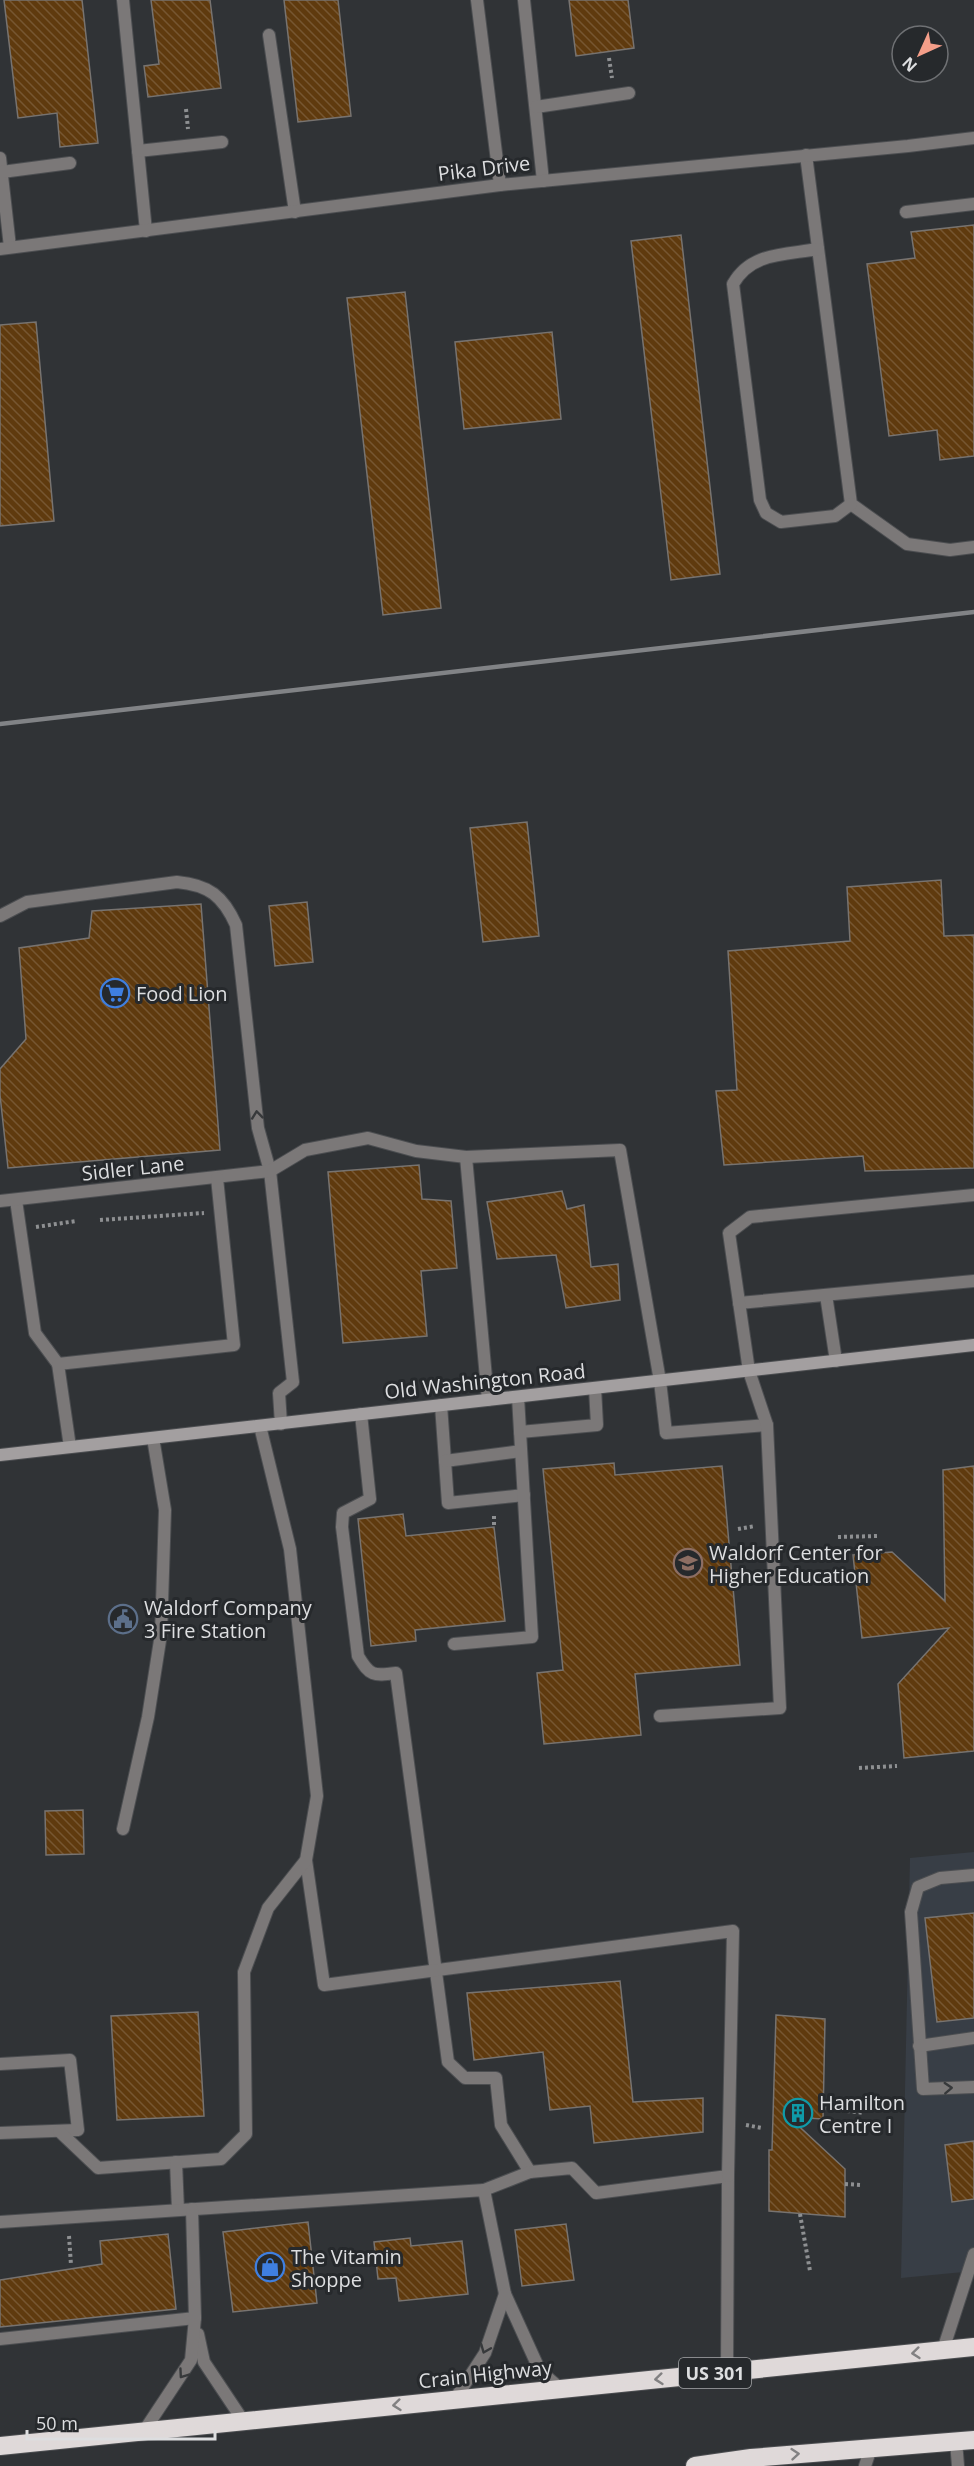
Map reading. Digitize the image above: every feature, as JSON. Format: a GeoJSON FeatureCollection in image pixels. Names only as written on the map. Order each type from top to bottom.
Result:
{"type":"FeatureCollection","features":[{"type":"Feature","properties":{"kind":"highway","name":"Crain Highway"},"geometry":{"type":"LineString","coordinates":[[0,2446],[974,2347]]}},
{"type":"Feature","properties":{"kind":"highway"},"geometry":{"type":"LineString","coordinates":[[0,2433],[200,2426]]}},
{"type":"Feature","properties":{"kind":"highway"},"geometry":{"type":"LineString","coordinates":[[707,2466],[752,2458],[965,2440]]}},
{"type":"Feature","properties":{"kind":"main road","name":"Old Washington Road"},"geometry":{"type":"LineString","coordinates":[[0,1455],[974,1346]]}},
{"type":"Feature","properties":{"kind":"street"},"geometry":{"type":"LineString","coordinates":[[123,0],[146,231]]}},
{"type":"Feature","properties":{"kind":"street"},"geometry":{"type":"LineString","coordinates":[[477,0],[500,185]]}},
{"type":"Feature","properties":{"kind":"street"},"geometry":{"type":"LineString","coordinates":[[524,0],[543,181]]}},
{"type":"Feature","properties":{"kind":"street"},"geometry":{"type":"LineString","coordinates":[[269,34],[295,212]]}},
{"type":"Feature","properties":{"kind":"street"},"geometry":{"type":"LineString","coordinates":[[536,107],[629,93]]}},
{"type":"Feature","properties":{"kind":"street","name":"Pika Drive"},"geometry":{"type":"LineString","coordinates":[[5,248],[500,185],[974,138]]}},
{"type":"Feature","properties":{"kind":"street"},"geometry":{"type":"LineString","coordinates":[[138,151],[222,142]]}},
{"type":"Feature","properties":{"kind":"street"},"geometry":{"type":"LineString","coordinates":[[806,155],[851,504],[907,544],[950,550],[974,547]]}},
{"type":"Feature","properties":{"kind":"street"},"geometry":{"type":"LineString","coordinates":[[0,158],[5,248]]}},
{"type":"Feature","properties":{"kind":"street"},"geometry":{"type":"LineString","coordinates":[[2,172],[70,163]]}},
{"type":"Feature","properties":{"kind":"street"},"geometry":{"type":"LineString","coordinates":[[906,212],[974,204]]}},
{"type":"Feature","properties":{"kind":"street"},"geometry":{"type":"LineString","coordinates":[[818,249],[756,260],[740,271],[733,284],[759,488],[766,513],[781,522],[835,516],[851,504]]}},
{"type":"Feature","properties":{"kind":"street"},"geometry":{"type":"LineString","coordinates":[[0,916],[27,902],[177,882],[198,884],[215,895],[229,909],[236,925],[258,1128],[270,1172],[293,1382],[279,1393],[281,1424]]}},
{"type":"Feature","properties":{"kind":"street"},"geometry":{"type":"LineString","coordinates":[[270,1172],[305,1150],[368,1138],[416,1151],[466,1157],[620,1150],[660,1381],[666,1433],[767,1425]]}},
{"type":"Feature","properties":{"kind":"street"},"geometry":{"type":"LineString","coordinates":[[466,1157],[488,1400]]}},
{"type":"Feature","properties":{"kind":"street","name":"Sidler Lane"},"geometry":{"type":"LineString","coordinates":[[0,1202],[270,1172]]}},
{"type":"Feature","properties":{"kind":"street"},"geometry":{"type":"LineString","coordinates":[[58,1364],[234,1345],[217,1178]]}},
{"type":"Feature","properties":{"kind":"street"},"geometry":{"type":"LineString","coordinates":[[660,1716],[780,1708],[767,1425],[749,1371],[729,1233],[750,1217],[974,1195]]}},
{"type":"Feature","properties":{"kind":"street"},"geometry":{"type":"LineString","coordinates":[[16,1200],[35,1333],[58,1364],[70,1447]]}},
{"type":"Feature","properties":{"kind":"street"},"geometry":{"type":"LineString","coordinates":[[740,1303],[974,1281]]}},
{"type":"Feature","properties":{"kind":"street"},"geometry":{"type":"LineString","coordinates":[[826,1295],[836,1361]]}},
{"type":"Feature","properties":{"kind":"street"},"geometry":{"type":"LineString","coordinates":[[520,1432],[597,1425],[595,1388]]}},
{"type":"Feature","properties":{"kind":"street"},"geometry":{"type":"LineString","coordinates":[[454,1644],[532,1637],[518,1397]]}},
{"type":"Feature","properties":{"kind":"street"},"geometry":{"type":"LineString","coordinates":[[441,1405],[448,1503],[524,1495]]}},
{"type":"Feature","properties":{"kind":"street"},"geometry":{"type":"LineString","coordinates":[[362,1414],[370,1499],[343,1513],[342,1527],[358,1656],[367,1671],[377,1675],[396,1673],[448,2062],[465,2078],[496,2078],[501,2126],[530,2172]]}},
{"type":"Feature","properties":{"kind":"street"},"geometry":{"type":"LineString","coordinates":[[260,1426],[290,1549],[317,1796],[306,1860],[324,1984],[733,1931],[727,2372]]}},
{"type":"Feature","properties":{"kind":"street"},"geometry":{"type":"LineString","coordinates":[[123,1829],[148,1717],[161,1634],[165,1510],[153,1438]]}},
{"type":"Feature","properties":{"kind":"street"},"geometry":{"type":"LineString","coordinates":[[445,1461],[521,1451]]}},
{"type":"Feature","properties":{"kind":"street"},"geometry":{"type":"LineString","coordinates":[[59,2131],[98,2168],[221,2159],[246,2134],[244,1972],[268,1908],[306,1860]]}},
{"type":"Feature","properties":{"kind":"street"},"geometry":{"type":"LineString","coordinates":[[974,1875],[940,1878],[918,1887],[912,1911],[923,2089],[974,2087]]}},
{"type":"Feature","properties":{"kind":"street"},"geometry":{"type":"LineString","coordinates":[[919,2046],[974,2038]]}},
{"type":"Feature","properties":{"kind":"street"},"geometry":{"type":"LineString","coordinates":[[0,2064],[70,2060],[78,2130],[0,2133]]}},
{"type":"Feature","properties":{"kind":"street"},"geometry":{"type":"LineString","coordinates":[[176,2162],[178,2210]]}},
{"type":"Feature","properties":{"kind":"street"},"geometry":{"type":"LineString","coordinates":[[0,2222],[484,2190],[530,2172],[572,2168],[596,2193],[728,2176]]}},
{"type":"Feature","properties":{"kind":"street"},"geometry":{"type":"LineString","coordinates":[[484,2190],[505,2294],[540,2371],[561,2389]]}},
{"type":"Feature","properties":{"kind":"street"},"geometry":{"type":"LineString","coordinates":[[146,2428],[190,2362],[195,2318],[192,2209]]}},
{"type":"Feature","properties":{"kind":"street"},"geometry":{"type":"LineString","coordinates":[[943,2350],[974,2254]]}},
{"type":"Feature","properties":{"kind":"street"},"geometry":{"type":"LineString","coordinates":[[455,2399],[485,2353],[505,2294]]}},
{"type":"Feature","properties":{"kind":"street"},"geometry":{"type":"LineString","coordinates":[[0,2339],[195,2318]]}},
{"type":"Feature","properties":{"kind":"street"},"geometry":{"type":"LineString","coordinates":[[195,2318],[204,2362],[244,2422]]}},
{"type":"Feature","properties":{"kind":"street"},"geometry":{"type":"LineString","coordinates":[[958,2466],[965,2440]]}},
{"type":"Feature","properties":{"kind":"street"},"geometry":{"type":"LineString","coordinates":[[865,2466],[872,2448]]}},
{"type":"Feature","properties":{"kind":"path"},"geometry":{"type":"LineString","coordinates":[[100,1220],[220,1212]]}},
{"type":"Feature","properties":{"kind":"path"},"geometry":{"type":"LineString","coordinates":[[21,1229],[76,1221]]}},
{"type":"Feature","properties":{"kind":"path"},"geometry":{"type":"LineString","coordinates":[[838,1537],[877,1536]]}},
{"type":"Feature","properties":{"kind":"path"},"geometry":{"type":"LineString","coordinates":[[859,1768],[897,1767]]}},
{"type":"Feature","properties":{"kind":"path"},"geometry":{"type":"LineString","coordinates":[[823,2108],[864,2113]]}},
{"type":"Feature","properties":{"kind":"path"},"geometry":{"type":"LineString","coordinates":[[745,2124],[762,2128]]}},
{"type":"Feature","properties":{"kind":"path"},"geometry":{"type":"LineString","coordinates":[[845,2184],[862,2185]]}},
{"type":"Feature","properties":{"kind":"path"},"geometry":{"type":"LineString","coordinates":[[800,2214],[810,2271]]}},
{"type":"Feature","properties":{"kind":"path"},"geometry":{"type":"LineString","coordinates":[[67,2218],[71,2265]]}},
{"type":"Feature","properties":{"kind":"shaded area"},"geometry":{"type":"Polygon","coordinates":[[[974,1852],[974,2271],[901,2278],[910,1858],[974,1852]]]}},
{"type":"Feature","properties":{"kind":"building"},"geometry":{"type":"Polygon","coordinates":[[[4,0],[82,0],[98,143],[60,147],[57,113],[18,118],[4,0]]]}},
{"type":"Feature","properties":{"kind":"building"},"geometry":{"type":"Polygon","coordinates":[[[151,0],[210,0],[221,88],[148,97],[144,66],[159,64],[151,0]]]}},
{"type":"Feature","properties":{"kind":"building"},"geometry":{"type":"Polygon","coordinates":[[[284,0],[338,0],[351,116],[298,122],[284,0]]]}},
{"type":"Feature","properties":{"kind":"building"},"geometry":{"type":"Polygon","coordinates":[[[569,0],[628,0],[634,48],[576,56],[569,0]]]}},
{"type":"Feature","properties":{"kind":"building"},"geometry":{"type":"Polygon","coordinates":[[[974,225],[974,456],[940,460],[937,430],[889,436],[867,264],[915,258],[911,232],[974,225]]]}},
{"type":"Feature","properties":{"kind":"building"},"geometry":{"type":"Polygon","coordinates":[[[681,235],[720,574],[671,580],[631,241],[681,235]]]}},
{"type":"Feature","properties":{"kind":"building"},"geometry":{"type":"Polygon","coordinates":[[[405,292],[441,608],[383,615],[347,298],[405,292]]]}},
{"type":"Feature","properties":{"kind":"building"},"geometry":{"type":"Polygon","coordinates":[[[36,322],[54,521],[0,526],[0,325],[36,322]]]}},
{"type":"Feature","properties":{"kind":"building"},"geometry":{"type":"Polygon","coordinates":[[[552,332],[561,419],[464,429],[455,342],[552,332]]]}},
{"type":"Feature","properties":{"kind":"building"},"geometry":{"type":"Polygon","coordinates":[[[527,822],[539,936],[483,942],[470,828],[527,822]]]}},
{"type":"Feature","properties":{"kind":"building"},"geometry":{"type":"Polygon","coordinates":[[[941,880],[944,936],[974,935],[974,1168],[865,1171],[863,1156],[724,1165],[716,1091],[737,1090],[728,951],[850,941],[847,887],[941,880]]]}},
{"type":"Feature","properties":{"kind":"building"},"geometry":{"type":"Polygon","coordinates":[[[307,902],[313,962],[275,966],[269,906],[307,902]]]}},
{"type":"Feature","properties":{"kind":"building","name":"Food Lion"},"geometry":{"type":"Polygon","coordinates":[[[201,904],[220,1150],[8,1168],[0,1095],[0,1069],[26,1039],[19,948],[89,938],[92,911],[201,904]]]}},
{"type":"Feature","properties":{"kind":"building"},"geometry":{"type":"Polygon","coordinates":[[[419,1165],[422,1199],[451,1201],[457,1268],[421,1271],[427,1336],[343,1343],[328,1172],[419,1165]]]}},
{"type":"Feature","properties":{"kind":"building"},"geometry":{"type":"Polygon","coordinates":[[[562,1191],[567,1209],[584,1205],[591,1267],[618,1264],[620,1300],[566,1308],[556,1255],[497,1259],[487,1202],[562,1191]]]}},
{"type":"Feature","properties":{"kind":"building"},"geometry":{"type":"Polygon","coordinates":[[[614,1463],[615,1475],[722,1466],[740,1665],[635,1674],[641,1735],[544,1744],[537,1673],[563,1670],[543,1469],[614,1463]]]}},
{"type":"Feature","properties":{"kind":"building"},"geometry":{"type":"Polygon","coordinates":[[[974,1466],[974,1751],[904,1758],[898,1684],[949,1628],[862,1638],[853,1555],[892,1552],[945,1601],[943,1470],[974,1466]]]}},
{"type":"Feature","properties":{"kind":"building"},"geometry":{"type":"Polygon","coordinates":[[[403,1514],[406,1536],[494,1527],[505,1621],[415,1630],[416,1641],[371,1646],[358,1519],[403,1514]]]}},
{"type":"Feature","properties":{"kind":"building"},"geometry":{"type":"Polygon","coordinates":[[[83,1810],[84,1854],[46,1855],[45,1811],[83,1810]]]}},
{"type":"Feature","properties":{"kind":"building"},"geometry":{"type":"Polygon","coordinates":[[[974,1913],[974,2018],[937,2022],[925,1918],[974,1913]]]}},
{"type":"Feature","properties":{"kind":"building"},"geometry":{"type":"Polygon","coordinates":[[[620,1981],[633,2102],[703,2098],[703,2132],[594,2143],[590,2106],[550,2110],[543,2052],[474,2060],[467,1993],[620,1981]]]}},
{"type":"Feature","properties":{"kind":"building"},"geometry":{"type":"Polygon","coordinates":[[[198,2012],[204,2116],[117,2120],[111,2016],[198,2012]]]}},
{"type":"Feature","properties":{"kind":"building","name":"Hamilton Centre I"},"geometry":{"type":"Polygon","coordinates":[[[776,2015],[825,2019],[823,2119],[789,2117],[845,2169],[845,2217],[769,2211],[769,2150],[772,2150],[776,2015]]]}},
{"type":"Feature","properties":{"kind":"building"},"geometry":{"type":"Polygon","coordinates":[[[974,2141],[974,2199],[952,2202],[945,2145],[974,2141]]]}},
{"type":"Feature","properties":{"kind":"building","name":"The Vitamin Shoppe"},"geometry":{"type":"Polygon","coordinates":[[[308,2222],[317,2303],[233,2312],[223,2232],[308,2222]]]}},
{"type":"Feature","properties":{"kind":"building"},"geometry":{"type":"Polygon","coordinates":[[[566,2224],[574,2280],[522,2286],[515,2230],[566,2224]]]}},
{"type":"Feature","properties":{"kind":"building"},"geometry":{"type":"Polygon","coordinates":[[[168,2234],[176,2309],[0,2327],[0,2280],[102,2264],[100,2241],[168,2234]]]}},
{"type":"Feature","properties":{"kind":"building"},"geometry":{"type":"Polygon","coordinates":[[[410,2238],[411,2246],[462,2241],[468,2294],[399,2301],[396,2278],[378,2279],[374,2242],[410,2238]]]}},
{"type":"Feature","properties":{"kind":"railway"},"geometry":{"type":"LineString","coordinates":[[0,724],[974,612]]}},
{"type":"Feature","properties":{"kind":"place","name":"Food Lion"},"geometry":{"type":"Point","coordinates":[115,993]}},
{"type":"Feature","properties":{"kind":"place","name":"Waldorf Center for Higher Education"},"geometry":{"type":"Point","coordinates":[688,1563]}},
{"type":"Feature","properties":{"kind":"place","name":"Waldorf Company 3 Fire Station"},"geometry":{"type":"Point","coordinates":[123,1619]}},
{"type":"Feature","properties":{"kind":"place","name":"Hamilton Centre I"},"geometry":{"type":"Point","coordinates":[798,2113]}},
{"type":"Feature","properties":{"kind":"place","name":"The Vitamin Shoppe"},"geometry":{"type":"Point","coordinates":[270,2267]}}]}
